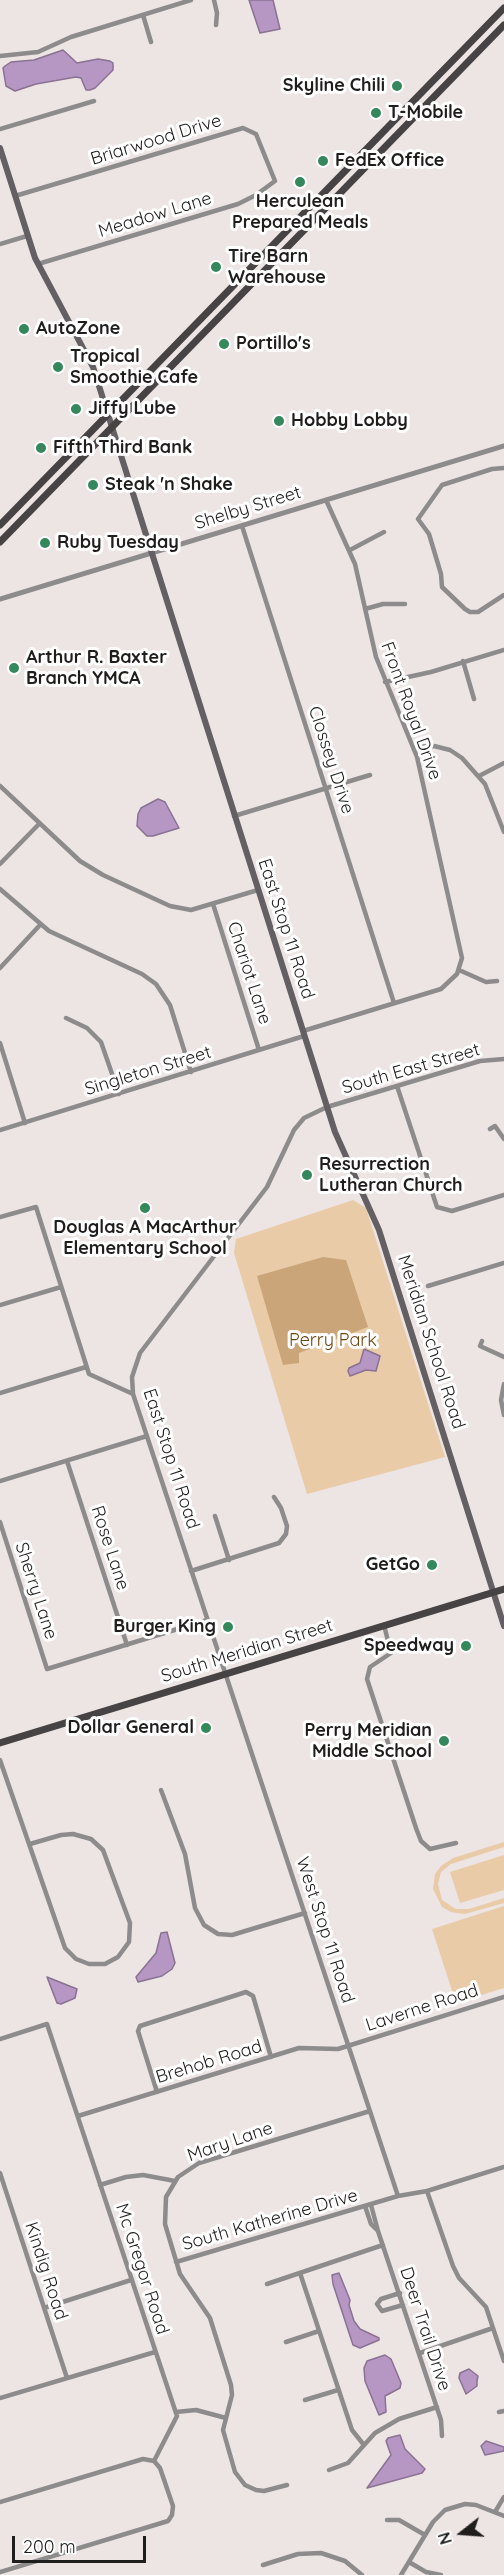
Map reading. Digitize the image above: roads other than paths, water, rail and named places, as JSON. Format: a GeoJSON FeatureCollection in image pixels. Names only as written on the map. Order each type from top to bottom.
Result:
{"type":"FeatureCollection","features":[{"type":"Feature","properties":{"kind":"main road"},"geometry":{"type":"LineString","coordinates":[[0,525],[504,8]]}},
{"type":"Feature","properties":{"kind":"main road"},"geometry":{"type":"LineString","coordinates":[[0,542],[504,25]]}},
{"type":"Feature","properties":{"kind":"main road","name":"East Stop 11 Road"},"geometry":{"type":"LineString","coordinates":[[0,148],[38,264],[85,350],[108,415],[327,1107]]}},
{"type":"Feature","properties":{"kind":"main road","name":"Meridian School Road"},"geometry":{"type":"LineString","coordinates":[[327,1107],[342,1150],[380,1230],[504,1626]]}},
{"type":"Feature","properties":{"kind":"main road","name":"South Meridian Street"},"geometry":{"type":"LineString","coordinates":[[0,1743],[504,1589]]}},
{"type":"Feature","properties":{"kind":"street"},"geometry":{"type":"LineString","coordinates":[[0,56],[38,52],[71,37],[191,0]]}},
{"type":"Feature","properties":{"kind":"street"},"geometry":{"type":"LineString","coordinates":[[214,0],[217,12],[216,25]]}},
{"type":"Feature","properties":{"kind":"street"},"geometry":{"type":"LineString","coordinates":[[143,15],[151,42]]}},
{"type":"Feature","properties":{"kind":"street"},"geometry":{"type":"LineString","coordinates":[[0,129],[94,101]]}},
{"type":"Feature","properties":{"kind":"street","name":"Briarwood Drive"},"geometry":{"type":"LineString","coordinates":[[15,196],[243,128],[256,134],[275,181]]}},
{"type":"Feature","properties":{"kind":"street","name":"Meadow Lane"},"geometry":{"type":"LineString","coordinates":[[38,264],[238,204],[256,195],[275,181]]}},
{"type":"Feature","properties":{"kind":"street"},"geometry":{"type":"LineString","coordinates":[[0,244],[27,236]]}},
{"type":"Feature","properties":{"kind":"street","name":"Shelby Street"},"geometry":{"type":"LineString","coordinates":[[0,599],[504,446]]}},
{"type":"Feature","properties":{"kind":"street"},"geometry":{"type":"LineString","coordinates":[[504,468],[494,468],[445,484],[433,496],[418,519],[429,534],[441,574],[442,587],[466,610],[473,613],[479,611],[504,596]]}},
{"type":"Feature","properties":{"kind":"street","name":"Front Royal Drive"},"geometry":{"type":"LineString","coordinates":[[326,500],[350,550],[373,647],[421,771],[461,949],[459,970]]}},
{"type":"Feature","properties":{"kind":"street","name":"Clossey Drive"},"geometry":{"type":"LineString","coordinates":[[242,526],[394,1003]]}},
{"type":"Feature","properties":{"kind":"street"},"geometry":{"type":"LineString","coordinates":[[350,550],[384,532]]}},
{"type":"Feature","properties":{"kind":"street"},"geometry":{"type":"LineString","coordinates":[[365,609],[383,604],[405,604]]}},
{"type":"Feature","properties":{"kind":"street"},"geometry":{"type":"LineString","coordinates":[[385,682],[431,672],[504,650]]}},
{"type":"Feature","properties":{"kind":"street"},"geometry":{"type":"LineString","coordinates":[[463,661],[474,699]]}},
{"type":"Feature","properties":{"kind":"street"},"geometry":{"type":"LineString","coordinates":[[413,747],[434,746],[450,750],[462,758],[479,776],[493,800],[504,832]]}},
{"type":"Feature","properties":{"kind":"street"},"geometry":{"type":"LineString","coordinates":[[479,776],[504,763]]}},
{"type":"Feature","properties":{"kind":"street"},"geometry":{"type":"LineString","coordinates":[[234,816],[370,775]]}},
{"type":"Feature","properties":{"kind":"street"},"geometry":{"type":"LineString","coordinates":[[0,786],[73,856],[106,877],[182,910],[213,904],[258,890]]}},
{"type":"Feature","properties":{"kind":"street"},"geometry":{"type":"LineString","coordinates":[[0,864],[39,824]]}},
{"type":"Feature","properties":{"kind":"street"},"geometry":{"type":"LineString","coordinates":[[0,889],[40,925],[60,937],[142,974],[154,983],[170,1005],[191,1072]]}},
{"type":"Feature","properties":{"kind":"street","name":"Chariot Lane"},"geometry":{"type":"LineString","coordinates":[[213,904],[259,1050]]}},
{"type":"Feature","properties":{"kind":"street"},"geometry":{"type":"LineString","coordinates":[[0,968],[40,925]]}},
{"type":"Feature","properties":{"kind":"street"},"geometry":{"type":"LineString","coordinates":[[459,970],[486,982],[497,981]]}},
{"type":"Feature","properties":{"kind":"street","name":"Singleton Street"},"geometry":{"type":"LineString","coordinates":[[0,1130],[191,1072],[442,988],[459,970]]}},
{"type":"Feature","properties":{"kind":"street"},"geometry":{"type":"LineString","coordinates":[[66,1018],[87,1028],[101,1042],[119,1094]]}},
{"type":"Feature","properties":{"kind":"street"},"geometry":{"type":"LineString","coordinates":[[0,1042],[25,1123]]}},
{"type":"Feature","properties":{"kind":"street","name":"South East Street"},"geometry":{"type":"LineString","coordinates":[[327,1107],[480,1061],[504,1059]]}},
{"type":"Feature","properties":{"kind":"street"},"geometry":{"type":"LineString","coordinates":[[397,1086],[434,1202],[441,1209],[452,1210],[504,1195]]}},
{"type":"Feature","properties":{"kind":"street","name":"East Stop 11 Road"},"geometry":{"type":"LineString","coordinates":[[225,1674],[133,1394],[132,1373],[140,1353],[267,1187],[299,1122],[311,1113],[327,1107]]}},
{"type":"Feature","properties":{"kind":"street"},"geometry":{"type":"LineString","coordinates":[[490,1129],[495,1126],[504,1139]]}},
{"type":"Feature","properties":{"kind":"street"},"geometry":{"type":"LineString","coordinates":[[0,1217],[36,1207],[89,1374],[133,1394]]}},
{"type":"Feature","properties":{"kind":"street"},"geometry":{"type":"LineString","coordinates":[[428,1286],[504,1263]]}},
{"type":"Feature","properties":{"kind":"street"},"geometry":{"type":"LineString","coordinates":[[0,1305],[61,1287]]}},
{"type":"Feature","properties":{"kind":"street"},"geometry":{"type":"LineString","coordinates":[[482,1341],[480,1346],[504,1358]]}},
{"type":"Feature","properties":{"kind":"street"},"geometry":{"type":"LineString","coordinates":[[0,1393],[86,1367]]}},
{"type":"Feature","properties":{"kind":"street"},"geometry":{"type":"LineString","coordinates":[[504,1384],[501,1400],[504,1415]]}},
{"type":"Feature","properties":{"kind":"street"},"geometry":{"type":"LineString","coordinates":[[0,1481],[147,1436]]}},
{"type":"Feature","properties":{"kind":"street","name":"Rose Lane"},"geometry":{"type":"LineString","coordinates":[[67,1461],[126,1645]]}},
{"type":"Feature","properties":{"kind":"street"},"geometry":{"type":"LineString","coordinates":[[191,1571],[274,1546],[284,1537],[287,1526],[281,1508],[274,1497]]}},
{"type":"Feature","properties":{"kind":"street"},"geometry":{"type":"LineString","coordinates":[[215,1516],[229,1560]]}},
{"type":"Feature","properties":{"kind":"street","name":"Sherry Lane"},"geometry":{"type":"LineString","coordinates":[[0,1522],[47,1669],[126,1645]]}},
{"type":"Feature","properties":{"kind":"street"},"geometry":{"type":"LineString","coordinates":[[126,1645],[207,1620]]}},
{"type":"Feature","properties":{"kind":"street"},"geometry":{"type":"LineString","coordinates":[[384,1625],[391,1653],[370,1667],[368,1679],[416,1828],[421,1841],[430,1849],[456,1843]]}},
{"type":"Feature","properties":{"kind":"street","name":"West Stop 11 Road"},"geometry":{"type":"LineString","coordinates":[[225,1674],[398,2196]]}},
{"type":"Feature","properties":{"kind":"street"},"geometry":{"type":"LineString","coordinates":[[0,1760],[65,1948],[83,1963],[97,1965],[113,1961],[126,1947],[130,1936],[129,1921],[107,1855],[94,1841],[77,1834],[61,1835],[30,1844]]}},
{"type":"Feature","properties":{"kind":"street"},"geometry":{"type":"LineString","coordinates":[[161,1790],[188,1864],[197,1914],[205,1926],[218,1934],[232,1935],[305,1913]]}},
{"type":"Feature","properties":{"kind":"street"},"geometry":{"type":"LineString","coordinates":[[157,2092],[138,2031],[141,2025],[154,2020],[248,1992],[253,1996],[271,2057]]}},
{"type":"Feature","properties":{"kind":"street","name":"Laverne Road"},"geometry":{"type":"LineString","coordinates":[[349,2046],[504,1997]]}},
{"type":"Feature","properties":{"kind":"street","name":"Mc Gregor Road"},"geometry":{"type":"LineString","coordinates":[[0,2039],[47,2024],[176,2412]]}},
{"type":"Feature","properties":{"kind":"street","name":"Brehob Road"},"geometry":{"type":"LineString","coordinates":[[78,2116],[305,2047],[331,2050],[349,2046]]}},
{"type":"Feature","properties":{"kind":"street","name":"Mary Lane"},"geometry":{"type":"LineString","coordinates":[[100,2185],[142,2175],[175,2181],[189,2168],[199,2163],[370,2110]]}},
{"type":"Feature","properties":{"kind":"street","name":"South Katherine Drive"},"geometry":{"type":"LineString","coordinates":[[176,2262],[398,2196],[427,2192],[504,2167]]}},
{"type":"Feature","properties":{"kind":"street","name":"Kindig Road"},"geometry":{"type":"LineString","coordinates":[[0,2173],[67,2378]]}},
{"type":"Feature","properties":{"kind":"street"},"geometry":{"type":"LineString","coordinates":[[175,2181],[166,2197],[165,2224],[183,2281],[210,2318],[230,2380],[232,2395],[224,2439],[236,2472],[242,2482],[256,2490],[264,2491],[287,2485]]}},
{"type":"Feature","properties":{"kind":"street"},"geometry":{"type":"LineString","coordinates":[[427,2192],[453,2266],[459,2278],[486,2307],[504,2361]]}},
{"type":"Feature","properties":{"kind":"street"},"geometry":{"type":"LineString","coordinates":[[371,2205],[378,2231]]}},
{"type":"Feature","properties":{"kind":"street"},"geometry":{"type":"LineString","coordinates":[[365,2206],[371,2224],[378,2231]]}},
{"type":"Feature","properties":{"kind":"street","name":"Deer Trail Drive"},"geometry":{"type":"LineString","coordinates":[[378,2231],[441,2420],[441,2436]]}},
{"type":"Feature","properties":{"kind":"street"},"geometry":{"type":"LineString","coordinates":[[267,2284],[383,2245]]}},
{"type":"Feature","properties":{"kind":"street"},"geometry":{"type":"LineString","coordinates":[[300,2273],[352,2430],[364,2445]]}},
{"type":"Feature","properties":{"kind":"street"},"geometry":{"type":"LineString","coordinates":[[44,2308],[132,2280]]}},
{"type":"Feature","properties":{"kind":"street"},"geometry":{"type":"LineString","coordinates":[[400,2293],[381,2299],[378,2304],[382,2311],[404,2305]]}},
{"type":"Feature","properties":{"kind":"street"},"geometry":{"type":"LineString","coordinates":[[420,2353],[493,2328]]}},
{"type":"Feature","properties":{"kind":"street"},"geometry":{"type":"LineString","coordinates":[[286,2342],[319,2331]]}},
{"type":"Feature","properties":{"kind":"street"},"geometry":{"type":"LineString","coordinates":[[0,2398],[155,2352]]}},
{"type":"Feature","properties":{"kind":"street"},"geometry":{"type":"LineString","coordinates":[[306,2400],[338,2390]]}},
{"type":"Feature","properties":{"kind":"street"},"geometry":{"type":"LineString","coordinates":[[328,2470],[348,2463],[375,2433],[399,2419],[437,2407]]}},
{"type":"Feature","properties":{"kind":"street"},"geometry":{"type":"LineString","coordinates":[[154,2461],[177,2416],[176,2412],[192,2409],[226,2418]]}},
{"type":"Feature","properties":{"kind":"street"},"geometry":{"type":"LineString","coordinates":[[0,2502],[143,2459],[154,2461],[160,2468],[173,2506],[171,2517],[163,2523],[0,2572]]}},
{"type":"Feature","properties":{"kind":"street"},"geometry":{"type":"LineString","coordinates":[[495,2512],[504,2497]]}},
{"type":"Feature","properties":{"kind":"street"},"geometry":{"type":"LineString","coordinates":[[401,2575],[437,2517],[454,2506],[476,2505],[504,2516]]}},
{"type":"Feature","properties":{"kind":"street"},"geometry":{"type":"LineString","coordinates":[[387,2520],[399,2520],[425,2535]]}},
{"type":"Feature","properties":{"kind":"street"},"geometry":{"type":"LineString","coordinates":[[263,2565],[298,2554],[321,2553],[345,2561],[362,2575]]}},
{"type":"Feature","properties":{"kind":"street"},"geometry":{"type":"LineString","coordinates":[[409,2562],[426,2572],[441,2575]]}},
{"type":"Feature","properties":{"kind":"place","name":"Skyline Chili"},"geometry":{"type":"Point","coordinates":[397,86]}},
{"type":"Feature","properties":{"kind":"place","name":"T-Mobile"},"geometry":{"type":"Point","coordinates":[376,113]}},
{"type":"Feature","properties":{"kind":"place","name":"FedEx Office"},"geometry":{"type":"Point","coordinates":[323,161]}},
{"type":"Feature","properties":{"kind":"place","name":"Herculean Prepared Meals"},"geometry":{"type":"Point","coordinates":[300,182]}},
{"type":"Feature","properties":{"kind":"place","name":"Tire Barn Warehouse"},"geometry":{"type":"Point","coordinates":[216,267]}},
{"type":"Feature","properties":{"kind":"place","name":"AutoZone"},"geometry":{"type":"Point","coordinates":[24,329]}},
{"type":"Feature","properties":{"kind":"place","name":"Portillo's"},"geometry":{"type":"Point","coordinates":[224,344]}},
{"type":"Feature","properties":{"kind":"place","name":"Tropical Smoothie Cafe"},"geometry":{"type":"Point","coordinates":[58,367]}},
{"type":"Feature","properties":{"kind":"place","name":"Jiffy Lube"},"geometry":{"type":"Point","coordinates":[76,409]}},
{"type":"Feature","properties":{"kind":"place","name":"Hobby Lobby"},"geometry":{"type":"Point","coordinates":[279,421]}},
{"type":"Feature","properties":{"kind":"place","name":"Fifth Third Bank"},"geometry":{"type":"Point","coordinates":[41,448]}},
{"type":"Feature","properties":{"kind":"place","name":"Steak 'n Shake"},"geometry":{"type":"Point","coordinates":[93,485]}},
{"type":"Feature","properties":{"kind":"place","name":"Ruby Tuesday"},"geometry":{"type":"Point","coordinates":[45,543]}},
{"type":"Feature","properties":{"kind":"place","name":"Arthur R. Baxter Branch YMCA"},"geometry":{"type":"Point","coordinates":[14,668]}},
{"type":"Feature","properties":{"kind":"place","name":"Resurrection Lutheran Church"},"geometry":{"type":"Point","coordinates":[307,1175]}},
{"type":"Feature","properties":{"kind":"place","name":"Douglas A MacArthur Elementary School"},"geometry":{"type":"Point","coordinates":[145,1208]}},
{"type":"Feature","properties":{"kind":"place","name":"GetGo"},"geometry":{"type":"Point","coordinates":[432,1565]}},
{"type":"Feature","properties":{"kind":"place","name":"Burger King"},"geometry":{"type":"Point","coordinates":[228,1627]}},
{"type":"Feature","properties":{"kind":"place","name":"Speedway"},"geometry":{"type":"Point","coordinates":[466,1646]}},
{"type":"Feature","properties":{"kind":"place","name":"Dollar General"},"geometry":{"type":"Point","coordinates":[206,1728]}},
{"type":"Feature","properties":{"kind":"place","name":"Perry Meridian Middle School"},"geometry":{"type":"Point","coordinates":[444,1741]}},
{"type":"Feature","properties":{"kind":"park label","name":"Perry Park"},"geometry":{"type":"Point","coordinates":[333,1341]}}]}
